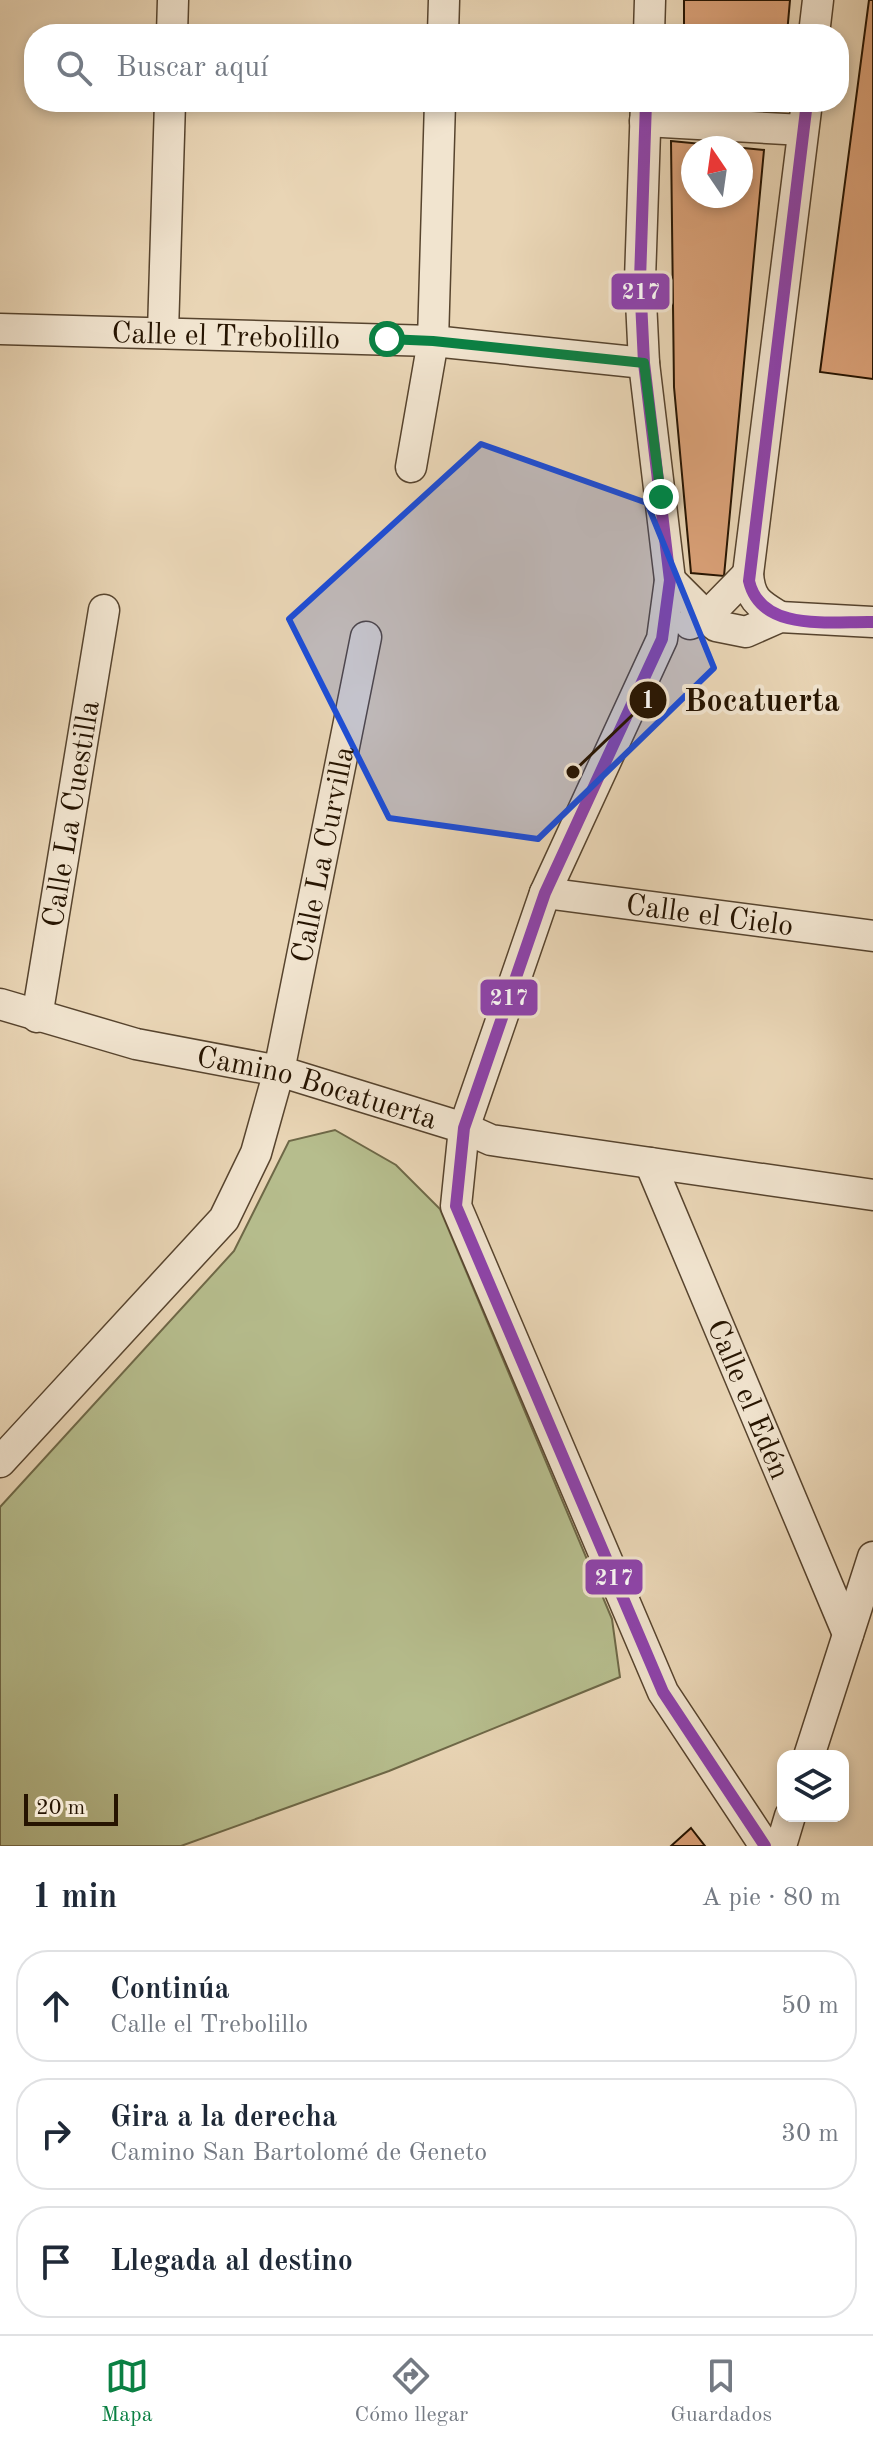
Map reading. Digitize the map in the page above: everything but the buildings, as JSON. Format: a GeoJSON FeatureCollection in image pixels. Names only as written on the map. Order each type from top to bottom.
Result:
{"type":"FeatureCollection","features":[{"type":"Feature","properties":{"kind":"street"},"geometry":{"type":"LineString","coordinates":[[172,24],[173,0]]}},
{"type":"Feature","properties":{"kind":"street"},"geometry":{"type":"LineString","coordinates":[[443,24],[444,0]]}},
{"type":"Feature","properties":{"kind":"street"},"geometry":{"type":"LineString","coordinates":[[649,24],[650,0]]}},
{"type":"Feature","properties":{"kind":"street"},"geometry":{"type":"LineString","coordinates":[[815,24],[818,0]]}},
{"type":"Feature","properties":{"kind":"street"},"geometry":{"type":"LineString","coordinates":[[163,332],[170,112]]}},
{"type":"Feature","properties":{"kind":"street"},"geometry":{"type":"LineString","coordinates":[[411,467],[433,341],[440,112]]}},
{"type":"Feature","properties":{"kind":"street"},"geometry":{"type":"LineString","coordinates":[[645,112],[640,280],[644,363],[670,580],[662,639],[545,893],[464,1128],[456,1206],[663,1692],[765,1846]]}},
{"type":"Feature","properties":{"kind":"street"},"geometry":{"type":"LineString","coordinates":[[677,112],[805,116],[748,574],[749,590],[758,604],[780,617]]}},
{"type":"Feature","properties":{"kind":"street","name":"Calle el Trebolillo"},"geometry":{"type":"LineString","coordinates":[[0,329],[433,341],[644,363]]}},
{"type":"Feature","properties":{"kind":"street"},"geometry":{"type":"LineString","coordinates":[[662,639],[707,616],[748,574]]}},
{"type":"Feature","properties":{"kind":"street"},"geometry":{"type":"LineString","coordinates":[[670,580],[716,626],[746,632],[780,617],[873,622]]}},
{"type":"Feature","properties":{"kind":"street","name":"Calle La Cuestilla"},"geometry":{"type":"LineString","coordinates":[[37,1017],[104,610]]}},
{"type":"Feature","properties":{"kind":"street","name":"Calle La Curvilla"},"geometry":{"type":"LineString","coordinates":[[0,1462],[224,1219],[256,1153],[279,1071],[366,637]]}},
{"type":"Feature","properties":{"kind":"street","name":"Calle el Cielo"},"geometry":{"type":"LineString","coordinates":[[545,893],[873,936]]}},
{"type":"Feature","properties":{"kind":"street","name":"Camino Bocatuerta"},"geometry":{"type":"LineString","coordinates":[[0,1004],[136,1044],[279,1071],[464,1128],[491,1140],[873,1195]]}},
{"type":"Feature","properties":{"kind":"street","name":"Calle el Edén"},"geometry":{"type":"LineString","coordinates":[[650,1163],[848,1634]]}},
{"type":"Feature","properties":{"kind":"street"},"geometry":{"type":"LineString","coordinates":[[811,1750],[873,1557]]}},
{"type":"Feature","properties":{"kind":"street"},"geometry":{"type":"LineString","coordinates":[[781,1846],[788,1822]]}},
{"type":"Feature","properties":{"kind":"highlighted area"},"geometry":{"type":"Polygon","coordinates":[[[481,444],[647,503],[714,668],[538,839],[389,818],[289,619],[481,444]]]}},
{"type":"Feature","properties":{"kind":"green space"},"geometry":{"type":"Polygon","coordinates":[[[335,1130],[396,1165],[440,1209],[612,1619],[620,1677],[389,1771],[181,1846],[0,1846],[0,1507],[234,1251],[289,1141],[335,1130]]]}},
{"type":"Feature","properties":{"kind":"transit line","name":"217"},"geometry":{"type":"LineString","coordinates":[[646,112],[640,280],[644,363],[670,580],[662,639],[545,893],[464,1128],[456,1206],[663,1692],[765,1846]]}},
{"type":"Feature","properties":{"kind":"transit line","name":"217"},"geometry":{"type":"LineString","coordinates":[[806,112],[749,581],[756,598],[783,617],[800,621],[873,622]]}},
{"type":"Feature","properties":{"kind":"place","name":"Bocatuerta"},"geometry":{"type":"Point","coordinates":[573,772]}},
{"type":"Feature","properties":{"kind":"route"},"geometry":{"type":"LineString","coordinates":[[387,339],[644,363],[661,497]]}}]}
